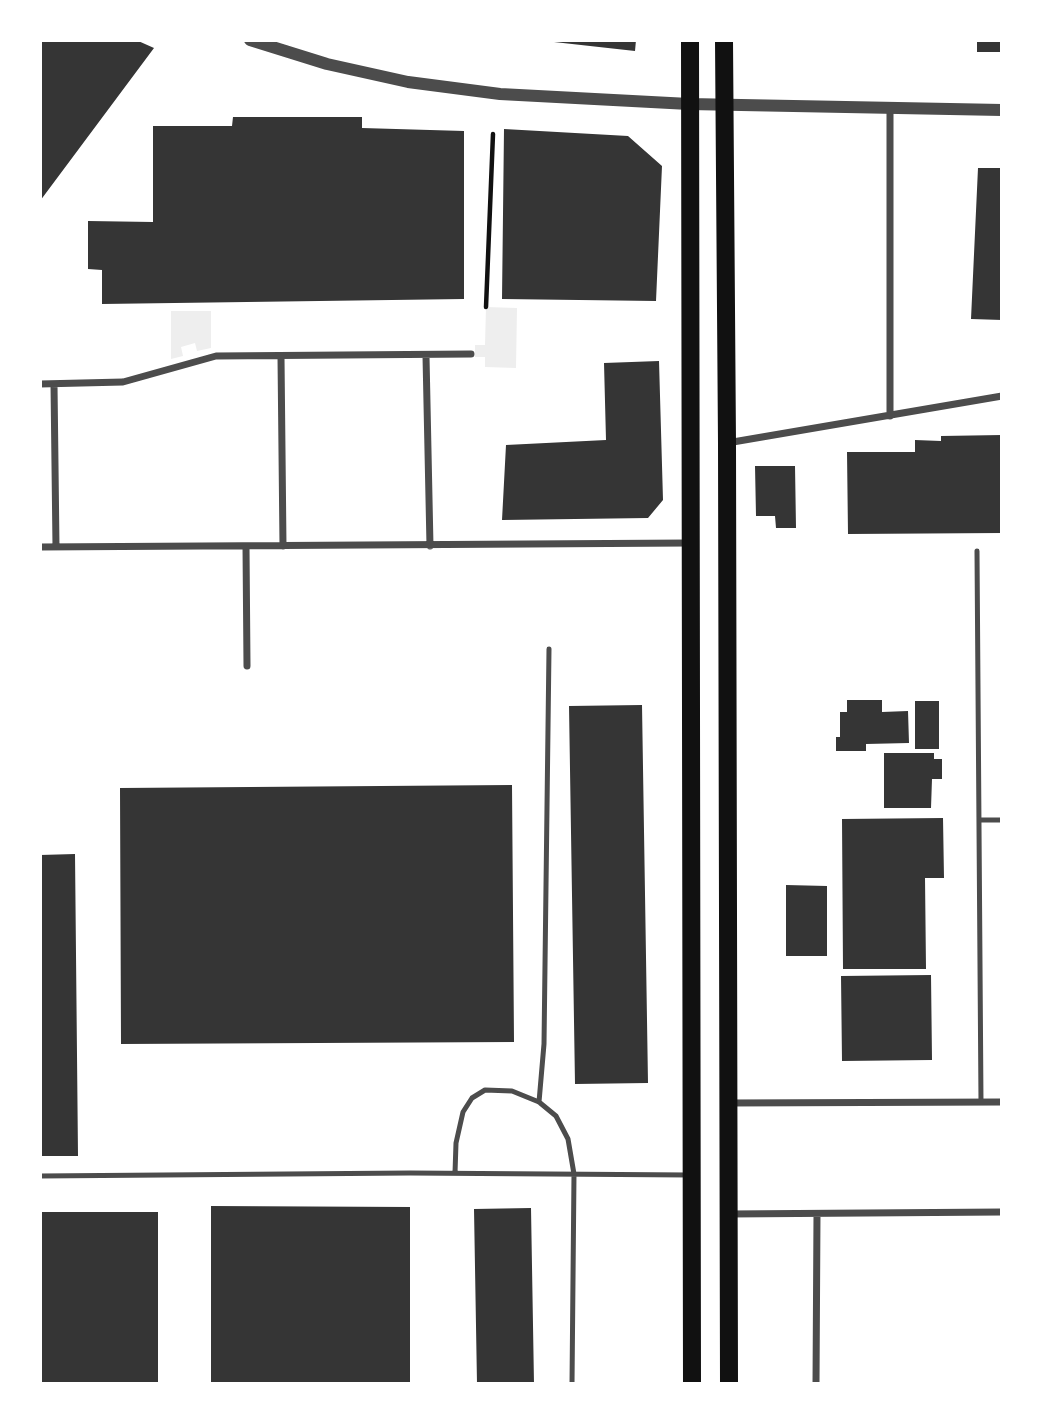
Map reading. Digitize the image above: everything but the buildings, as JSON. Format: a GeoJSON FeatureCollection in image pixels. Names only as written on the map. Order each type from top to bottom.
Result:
{"type":"FeatureCollection","features":[{"type":"Feature","properties":{"kind":"main road"},"geometry":{"type":"LineString","coordinates":[[690,40],[692,1384]]}},
{"type":"Feature","properties":{"kind":"main road"},"geometry":{"type":"LineString","coordinates":[[724,40],[729,1384]]}},
{"type":"Feature","properties":{"kind":"street"},"geometry":{"type":"LineString","coordinates":[[250,40],[327,64],[408,82],[500,94],[689,104],[1002,110]]}},
{"type":"Feature","properties":{"kind":"street"},"geometry":{"type":"LineString","coordinates":[[890,106],[890,416]]}},
{"type":"Feature","properties":{"kind":"street"},"geometry":{"type":"LineString","coordinates":[[40,384],[124,382],[216,356],[471,354]]}},
{"type":"Feature","properties":{"kind":"street"},"geometry":{"type":"LineString","coordinates":[[426,356],[430,546]]}},
{"type":"Feature","properties":{"kind":"street"},"geometry":{"type":"LineString","coordinates":[[281,357],[283,546]]}},
{"type":"Feature","properties":{"kind":"street"},"geometry":{"type":"LineString","coordinates":[[54,384],[56,547]]}},
{"type":"Feature","properties":{"kind":"street"},"geometry":{"type":"LineString","coordinates":[[727,443],[1002,396]]}},
{"type":"Feature","properties":{"kind":"street"},"geometry":{"type":"LineString","coordinates":[[40,547],[690,543]]}},
{"type":"Feature","properties":{"kind":"street"},"geometry":{"type":"LineString","coordinates":[[246,546],[247,666]]}},
{"type":"Feature","properties":{"kind":"street"},"geometry":{"type":"LineString","coordinates":[[728,1103],[1002,1102]]}},
{"type":"Feature","properties":{"kind":"street"},"geometry":{"type":"LineString","coordinates":[[728,1214],[1002,1212]]}},
{"type":"Feature","properties":{"kind":"street"},"geometry":{"type":"LineString","coordinates":[[817,1214],[817,1384]]}},
{"type":"Feature","properties":{"kind":"lane"},"geometry":{"type":"LineString","coordinates":[[977,551],[981,1102]]}},
{"type":"Feature","properties":{"kind":"lane"},"geometry":{"type":"LineString","coordinates":[[539,1102],[544,1044],[549,649]]}},
{"type":"Feature","properties":{"kind":"lane"},"geometry":{"type":"LineString","coordinates":[[981,820],[1002,820]]}},
{"type":"Feature","properties":{"kind":"lane"},"geometry":{"type":"LineString","coordinates":[[455,1173],[458,1128],[463,1112],[472,1098],[485,1090],[512,1091],[539,1102],[556,1116],[568,1139],[574,1174],[572,1384]]}},
{"type":"Feature","properties":{"kind":"lane"},"geometry":{"type":"LineString","coordinates":[[40,1176],[455,1173],[692,1175]]}},
{"type":"Feature","properties":{"kind":"path"},"geometry":{"type":"LineString","coordinates":[[486,307],[493,134]]}},
{"type":"Feature","properties":{"kind":"shaded area"},"geometry":{"type":"Polygon","coordinates":[[[486,307],[517,308],[516,368],[485,367],[485,357],[475,357],[475,345],[485,345],[486,307]]]}},
{"type":"Feature","properties":{"kind":"shaded area"},"geometry":{"type":"Polygon","coordinates":[[[171,311],[211,311],[211,348],[197,351],[195,343],[181,347],[183,356],[171,359],[171,311]]]}}]}
